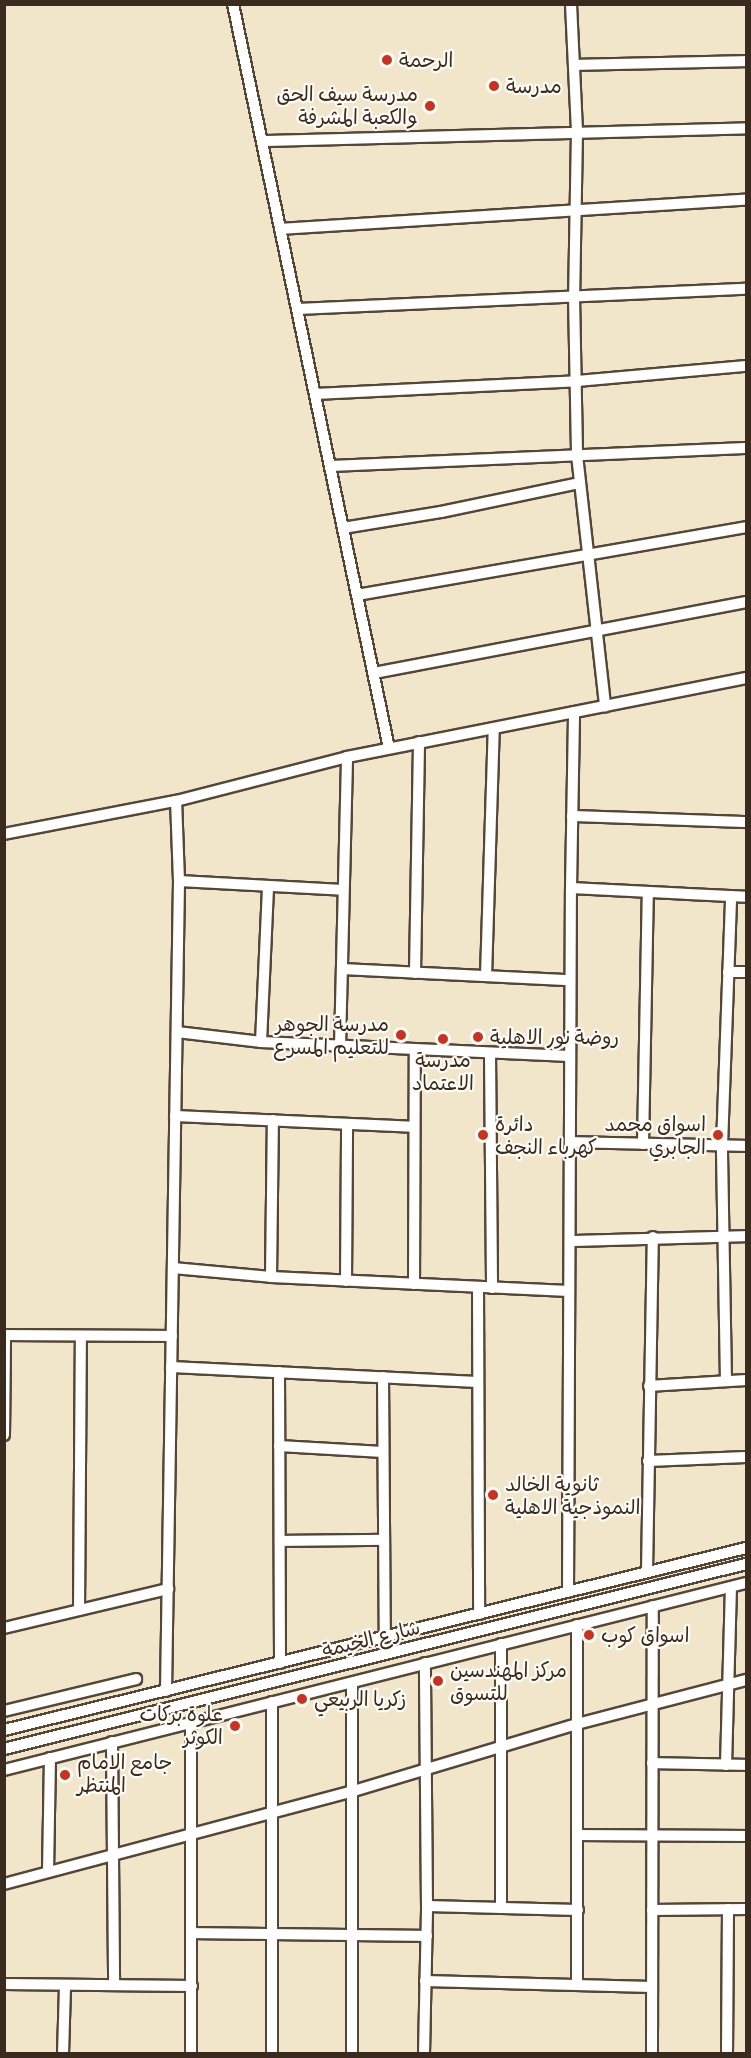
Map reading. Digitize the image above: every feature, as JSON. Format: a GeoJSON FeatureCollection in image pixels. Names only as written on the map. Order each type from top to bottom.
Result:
{"type":"FeatureCollection","features":[{"type":"Feature","properties":{"kind":"street"},"geometry":{"type":"LineString","coordinates":[[233,4],[389,748]]}},
{"type":"Feature","properties":{"kind":"street"},"geometry":{"type":"LineString","coordinates":[[571,4],[576,65],[577,131],[578,211],[574,297],[577,455],[605,706]]}},
{"type":"Feature","properties":{"kind":"street"},"geometry":{"type":"LineString","coordinates":[[576,65],[747,61]]}},
{"type":"Feature","properties":{"kind":"street"},"geometry":{"type":"LineString","coordinates":[[262,141],[747,128]]}},
{"type":"Feature","properties":{"kind":"street"},"geometry":{"type":"LineString","coordinates":[[280,229],[747,200]]}},
{"type":"Feature","properties":{"kind":"street"},"geometry":{"type":"LineString","coordinates":[[297,309],[747,289]]}},
{"type":"Feature","properties":{"kind":"street"},"geometry":{"type":"LineString","coordinates":[[315,394],[577,381],[747,366]]}},
{"type":"Feature","properties":{"kind":"street"},"geometry":{"type":"LineString","coordinates":[[330,466],[747,448]]}},
{"type":"Feature","properties":{"kind":"street"},"geometry":{"type":"LineString","coordinates":[[343,528],[441,512],[580,483]]}},
{"type":"Feature","properties":{"kind":"street"},"geometry":{"type":"LineString","coordinates":[[357,595],[747,527]]}},
{"type":"Feature","properties":{"kind":"street"},"geometry":{"type":"LineString","coordinates":[[374,673],[747,602]]}},
{"type":"Feature","properties":{"kind":"street"},"geometry":{"type":"LineString","coordinates":[[4,834],[176,801],[346,757],[747,678]]}},
{"type":"Feature","properties":{"kind":"street"},"geometry":{"type":"LineString","coordinates":[[568,1592],[570,980],[574,712]]}},
{"type":"Feature","properties":{"kind":"street"},"geometry":{"type":"LineString","coordinates":[[486,976],[494,728]]}},
{"type":"Feature","properties":{"kind":"street"},"geometry":{"type":"LineString","coordinates":[[416,973],[419,742]]}},
{"type":"Feature","properties":{"kind":"street"},"geometry":{"type":"LineString","coordinates":[[340,1046],[346,757]]}},
{"type":"Feature","properties":{"kind":"street"},"geometry":{"type":"LineString","coordinates":[[166,1691],[179,881],[176,801]]}},
{"type":"Feature","properties":{"kind":"street"},"geometry":{"type":"LineString","coordinates":[[572,816],[747,822]]}},
{"type":"Feature","properties":{"kind":"street"},"geometry":{"type":"LineString","coordinates":[[179,881],[343,890]]}},
{"type":"Feature","properties":{"kind":"street"},"geometry":{"type":"LineString","coordinates":[[261,1042],[268,886]]}},
{"type":"Feature","properties":{"kind":"street"},"geometry":{"type":"LineString","coordinates":[[571,888],[747,897]]}},
{"type":"Feature","properties":{"kind":"street"},"geometry":{"type":"LineString","coordinates":[[643,1144],[648,892]]}},
{"type":"Feature","properties":{"kind":"street"},"geometry":{"type":"LineString","coordinates":[[726,1381],[722,1146],[731,896]]}},
{"type":"Feature","properties":{"kind":"street"},"geometry":{"type":"LineString","coordinates":[[342,969],[570,980]]}},
{"type":"Feature","properties":{"kind":"street"},"geometry":{"type":"LineString","coordinates":[[728,972],[747,972]]}},
{"type":"Feature","properties":{"kind":"street"},"geometry":{"type":"LineString","coordinates":[[177,1032],[261,1042],[570,1056]]}},
{"type":"Feature","properties":{"kind":"street"},"geometry":{"type":"LineString","coordinates":[[414,1284],[415,1049]]}},
{"type":"Feature","properties":{"kind":"street"},"geometry":{"type":"LineString","coordinates":[[490,1053],[492,1288]]}},
{"type":"Feature","properties":{"kind":"street"},"geometry":{"type":"LineString","coordinates":[[175,1116],[413,1127]]}},
{"type":"Feature","properties":{"kind":"street"},"geometry":{"type":"LineString","coordinates":[[271,1277],[273,1120]]}},
{"type":"Feature","properties":{"kind":"street"},"geometry":{"type":"LineString","coordinates":[[346,1281],[347,1124]]}},
{"type":"Feature","properties":{"kind":"street"},"geometry":{"type":"LineString","coordinates":[[570,1142],[747,1146]]}},
{"type":"Feature","properties":{"kind":"street"},"geometry":{"type":"LineString","coordinates":[[570,1241],[747,1236]]}},
{"type":"Feature","properties":{"kind":"street"},"geometry":{"type":"LineString","coordinates":[[647,1572],[653,1237]]}},
{"type":"Feature","properties":{"kind":"street"},"geometry":{"type":"LineString","coordinates":[[173,1268],[271,1277],[569,1291]]}},
{"type":"Feature","properties":{"kind":"street"},"geometry":{"type":"LineString","coordinates":[[478,1287],[479,1614]]}},
{"type":"Feature","properties":{"kind":"street"},"geometry":{"type":"LineString","coordinates":[[4,1434],[5,1335],[172,1336]]}},
{"type":"Feature","properties":{"kind":"street"},"geometry":{"type":"LineString","coordinates":[[79,1610],[81,1336]]}},
{"type":"Feature","properties":{"kind":"street"},"geometry":{"type":"LineString","coordinates":[[171,1367],[478,1382]]}},
{"type":"Feature","properties":{"kind":"street"},"geometry":{"type":"LineString","coordinates":[[270,1683],[295,1671],[296,1665],[285,1662],[280,1541],[279,1372]]}},
{"type":"Feature","properties":{"kind":"street"},"geometry":{"type":"LineString","coordinates":[[382,1377],[385,1637]]}},
{"type":"Feature","properties":{"kind":"street"},"geometry":{"type":"LineString","coordinates":[[649,1386],[747,1380]]}},
{"type":"Feature","properties":{"kind":"street"},"geometry":{"type":"LineString","coordinates":[[279,1446],[383,1452]]}},
{"type":"Feature","properties":{"kind":"street"},"geometry":{"type":"LineString","coordinates":[[648,1461],[747,1457]]}},
{"type":"Feature","properties":{"kind":"street"},"geometry":{"type":"LineString","coordinates":[[280,1541],[384,1540]]}},
{"type":"Feature","properties":{"kind":"street","name":"شارع الخيمة"},"geometry":{"type":"LineString","coordinates":[[4,1730],[747,1548]]}},
{"type":"Feature","properties":{"kind":"street","name":"شارع الخيمة"},"geometry":{"type":"LineString","coordinates":[[4,1749],[747,1564]]}},
{"type":"Feature","properties":{"kind":"street"},"geometry":{"type":"LineString","coordinates":[[4,1770],[747,1583]]}},
{"type":"Feature","properties":{"kind":"street"},"geometry":{"type":"LineString","coordinates":[[726,1765],[726,1685],[731,1587]]}},
{"type":"Feature","properties":{"kind":"street"},"geometry":{"type":"LineString","coordinates":[[4,1628],[168,1589]]}},
{"type":"Feature","properties":{"kind":"street"},"geometry":{"type":"LineString","coordinates":[[652,1606],[652,2054]]}},
{"type":"Feature","properties":{"kind":"street"},"geometry":{"type":"LineString","coordinates":[[577,1625],[579,1835],[577,1985]]}},
{"type":"Feature","properties":{"kind":"street"},"geometry":{"type":"LineString","coordinates":[[340,1665],[333,1662],[334,1656],[365,1642]]}},
{"type":"Feature","properties":{"kind":"street"},"geometry":{"type":"LineString","coordinates":[[501,1644],[501,1908]]}},
{"type":"Feature","properties":{"kind":"street"},"geometry":{"type":"LineString","coordinates":[[424,2054],[427,1936],[425,1663]]}},
{"type":"Feature","properties":{"kind":"street"},"geometry":{"type":"LineString","coordinates":[[4,1712],[136,1679]]}},
{"type":"Feature","properties":{"kind":"street"},"geometry":{"type":"LineString","coordinates":[[4,1884],[350,1792],[578,1724],[747,1680]]}},
{"type":"Feature","properties":{"kind":"street"},"geometry":{"type":"LineString","coordinates":[[351,1683],[352,2054]]}},
{"type":"Feature","properties":{"kind":"street"},"geometry":{"type":"LineString","coordinates":[[272,1702],[272,2054]]}},
{"type":"Feature","properties":{"kind":"street"},"geometry":{"type":"LineString","coordinates":[[160,1710],[164,1729]]}},
{"type":"Feature","properties":{"kind":"street"},"geometry":{"type":"LineString","coordinates":[[191,1722],[191,2054]]}},
{"type":"Feature","properties":{"kind":"street"},"geometry":{"type":"LineString","coordinates":[[112,1742],[111,1855],[114,1985]]}},
{"type":"Feature","properties":{"kind":"street"},"geometry":{"type":"LineString","coordinates":[[48,1872],[50,1758]]}},
{"type":"Feature","properties":{"kind":"street"},"geometry":{"type":"LineString","coordinates":[[652,1763],[747,1765]]}},
{"type":"Feature","properties":{"kind":"street"},"geometry":{"type":"LineString","coordinates":[[579,1835],[747,1836]]}},
{"type":"Feature","properties":{"kind":"street"},"geometry":{"type":"LineString","coordinates":[[427,1906],[578,1910]]}},
{"type":"Feature","properties":{"kind":"street"},"geometry":{"type":"LineString","coordinates":[[728,1909],[728,2054]]}},
{"type":"Feature","properties":{"kind":"street"},"geometry":{"type":"LineString","coordinates":[[652,1910],[747,1909]]}},
{"type":"Feature","properties":{"kind":"street"},"geometry":{"type":"LineString","coordinates":[[192,1933],[427,1936]]}},
{"type":"Feature","properties":{"kind":"street"},"geometry":{"type":"LineString","coordinates":[[425,1981],[652,1987]]}},
{"type":"Feature","properties":{"kind":"street"},"geometry":{"type":"LineString","coordinates":[[4,1984],[192,1986]]}},
{"type":"Feature","properties":{"kind":"street"},"geometry":{"type":"LineString","coordinates":[[63,2054],[64,1985]]}},
{"type":"Feature","properties":{"kind":"place","name":"الرحمة"},"geometry":{"type":"Point","coordinates":[387,60]}},
{"type":"Feature","properties":{"kind":"place","name":"مدرسة"},"geometry":{"type":"Point","coordinates":[494,86]}},
{"type":"Feature","properties":{"kind":"place","name":"مدرسة سيف الحق والكعبة المشرفة"},"geometry":{"type":"Point","coordinates":[430,106]}},
{"type":"Feature","properties":{"kind":"place","name":"مدرسة الجوهر للتعليم المسرع"},"geometry":{"type":"Point","coordinates":[401,1035]}},
{"type":"Feature","properties":{"kind":"place","name":"روضة نور الاهلية"},"geometry":{"type":"Point","coordinates":[478,1037]}},
{"type":"Feature","properties":{"kind":"place","name":"مدرسة الاعتماد"},"geometry":{"type":"Point","coordinates":[443,1039]}},
{"type":"Feature","properties":{"kind":"place","name":"دائرة كهرباء النجف"},"geometry":{"type":"Point","coordinates":[483,1135]}},
{"type":"Feature","properties":{"kind":"place","name":"اسواق محمد الجابري"},"geometry":{"type":"Point","coordinates":[718,1135]}},
{"type":"Feature","properties":{"kind":"place","name":"ثانوية الخالد النموذجية الاهلية"},"geometry":{"type":"Point","coordinates":[493,1495]}},
{"type":"Feature","properties":{"kind":"place","name":"اسواق كوب"},"geometry":{"type":"Point","coordinates":[589,1635]}},
{"type":"Feature","properties":{"kind":"place","name":"مركز المهندسين للتسوق"},"geometry":{"type":"Point","coordinates":[438,1681]}},
{"type":"Feature","properties":{"kind":"place","name":"زكريا الربيعي"},"geometry":{"type":"Point","coordinates":[302,1699]}},
{"type":"Feature","properties":{"kind":"place","name":"علوة بركات الكوثر"},"geometry":{"type":"Point","coordinates":[235,1726]}},
{"type":"Feature","properties":{"kind":"place","name":"جامع الامام المنتظر"},"geometry":{"type":"Point","coordinates":[65,1775]}}]}
